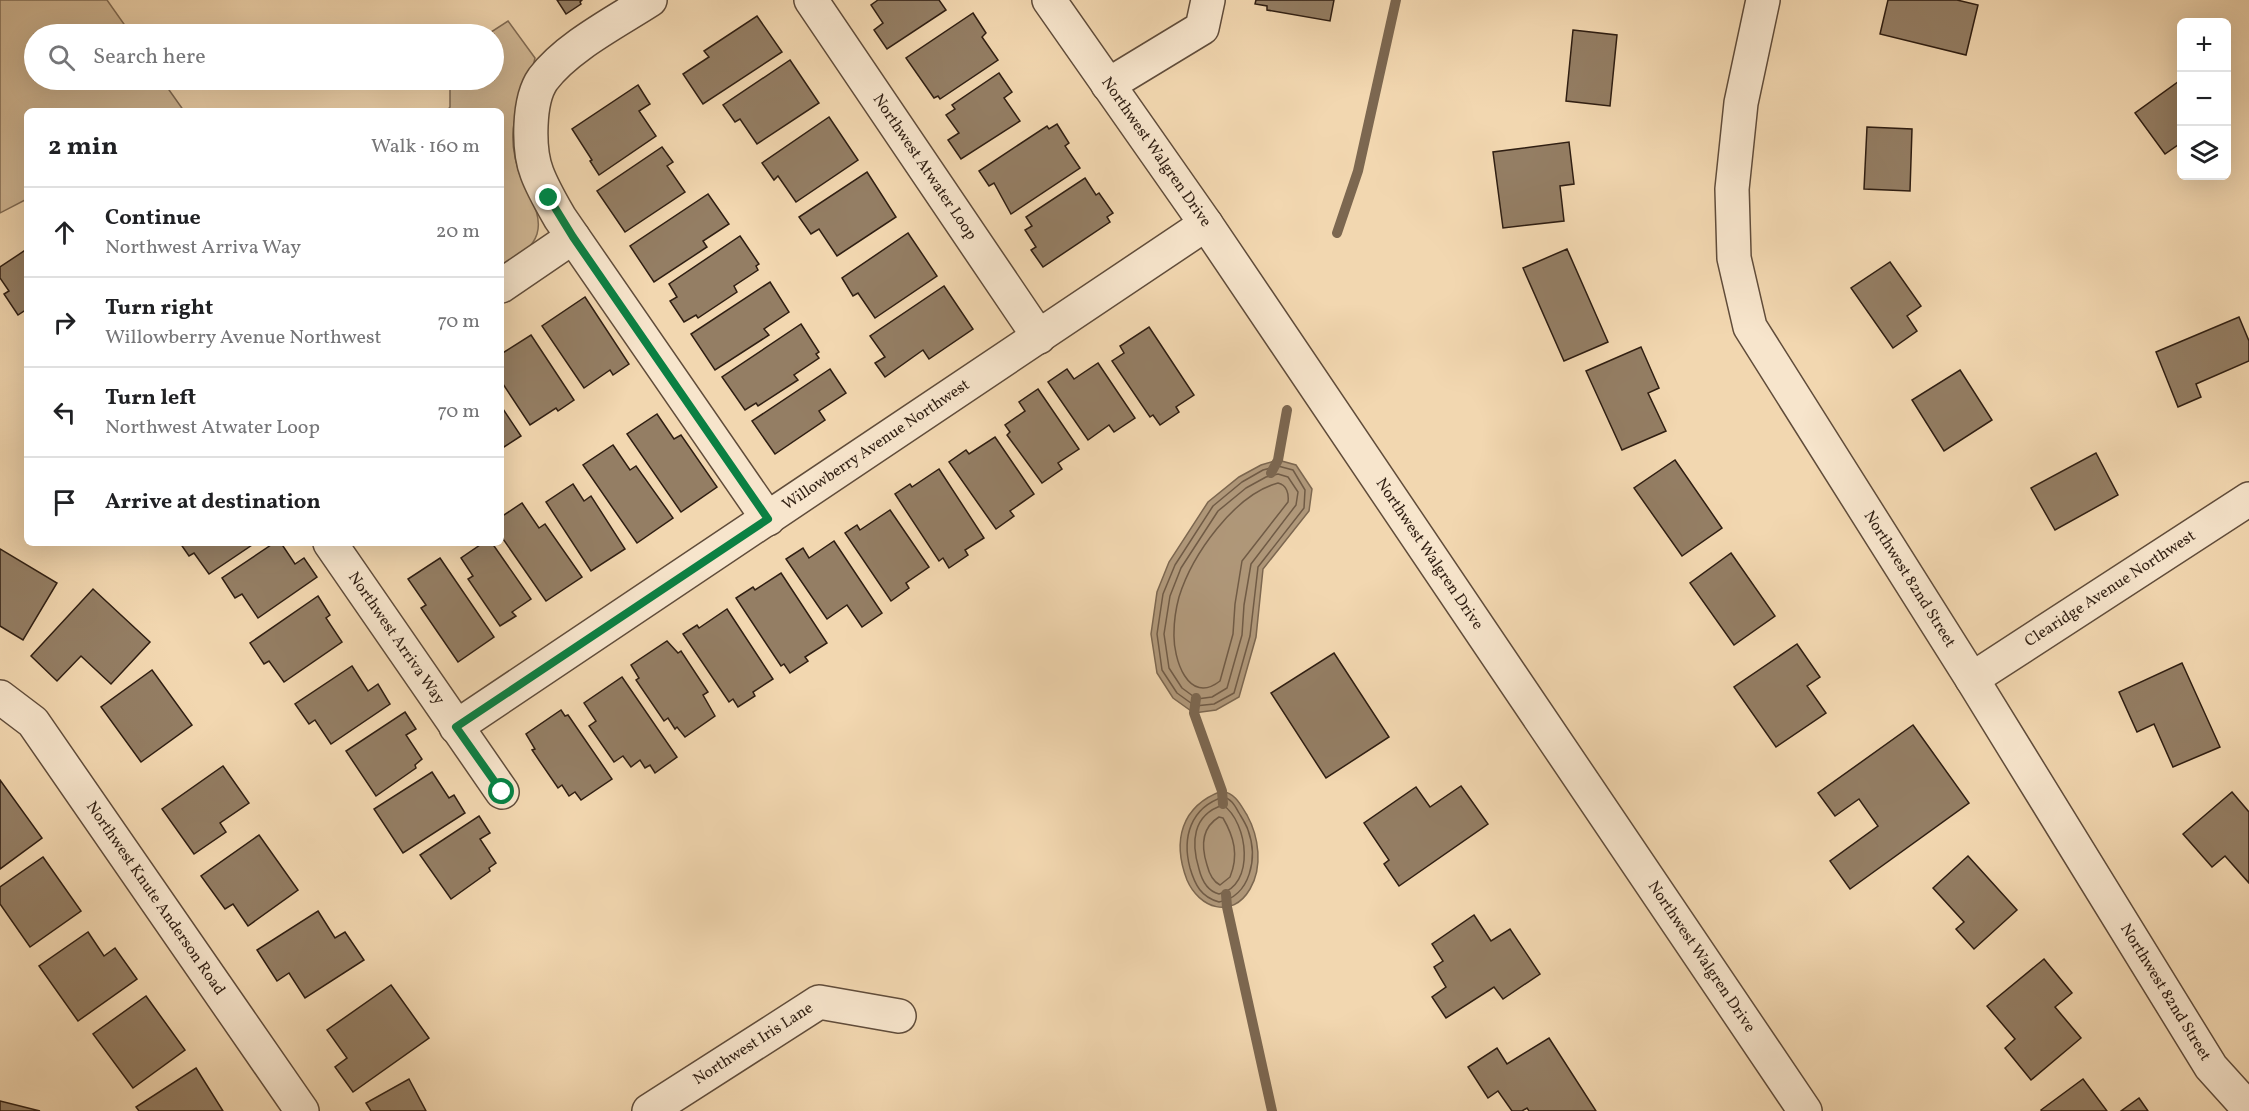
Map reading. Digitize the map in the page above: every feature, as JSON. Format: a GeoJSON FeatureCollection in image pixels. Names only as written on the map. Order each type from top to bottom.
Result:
{"type":"FeatureCollection","features":[{"type":"Feature","properties":{"kind":"street"},"geometry":{"type":"LineString","coordinates":[[650,0],[569,53],[542,81],[530,126],[530,149],[537,174],[560,218],[768,519]]}},
{"type":"Feature","properties":{"kind":"street","name":"Northwest Atwater Loop"},"geometry":{"type":"LineString","coordinates":[[811,0],[1039,337]]}},
{"type":"Feature","properties":{"kind":"street","name":"Northwest Walgren Drive"},"geometry":{"type":"LineString","coordinates":[[1049,0],[1206,224],[1805,1111]]}},
{"type":"Feature","properties":{"kind":"street"},"geometry":{"type":"LineString","coordinates":[[1108,85],[1202,28],[1208,0]]}},
{"type":"Feature","properties":{"kind":"street","name":"Northwest 82nd Street"},"geometry":{"type":"LineString","coordinates":[[1763,0],[1741,103],[1732,189],[1734,258],[1750,327],[1972,679],[2211,1067],[2249,1109]]}},
{"type":"Feature","properties":{"kind":"street","name":"Willowberry Avenue Northwest"},"geometry":{"type":"LineString","coordinates":[[456,727],[1206,224]]}},
{"type":"Feature","properties":{"kind":"street"},"geometry":{"type":"LineString","coordinates":[[504,284],[573,237]]}},
{"type":"Feature","properties":{"kind":"street","name":"Clearidge Avenue Northwest"},"geometry":{"type":"LineString","coordinates":[[1972,679],[2249,499]]}},
{"type":"Feature","properties":{"kind":"street","name":"Northwest Arriva Way"},"geometry":{"type":"LineString","coordinates":[[332,546],[502,792]]}},
{"type":"Feature","properties":{"kind":"street","name":"Northwest Knute Anderson Road"},"geometry":{"type":"LineString","coordinates":[[0,697],[33,722],[302,1111]]}},
{"type":"Feature","properties":{"kind":"street","name":"Northwest Iris Lane"},"geometry":{"type":"LineString","coordinates":[[649,1111],[819,1002],[899,1016]]}},
{"type":"Feature","properties":{"kind":"shaded area"},"geometry":{"type":"Polygon","coordinates":[[[0,0],[107,0],[124,24],[24,24],[24,90],[169,90],[182,108],[24,108],[24,201],[0,213],[0,0]]]}},
{"type":"Feature","properties":{"kind":"shaded area"},"geometry":{"type":"Polygon","coordinates":[[[508,21],[535,58],[516,114],[513,138],[521,178],[538,219],[535,240],[522,254],[504,267],[504,108],[449,108],[450,90],[504,90],[503,24],[508,21]]]}},
{"type":"Feature","properties":{"kind":"water"},"geometry":{"type":"Polygon","coordinates":[[[1278,460],[1296,465],[1312,489],[1309,511],[1263,569],[1256,637],[1239,697],[1216,710],[1194,713],[1173,698],[1157,673],[1151,634],[1157,592],[1169,562],[1208,502],[1239,477],[1261,465],[1278,460]]]}},
{"type":"Feature","properties":{"kind":"water"},"geometry":{"type":"Polygon","coordinates":[[[1222,791],[1234,797],[1247,815],[1257,842],[1258,862],[1254,880],[1243,899],[1234,905],[1216,907],[1199,898],[1192,890],[1180,852],[1184,826],[1189,815],[1208,798],[1222,791]]]}},
{"type":"Feature","properties":{"kind":"building"},"geometry":{"type":"Polygon","coordinates":[[[557,0],[582,0],[581,4],[566,14],[557,0]]]}},
{"type":"Feature","properties":{"kind":"building"},"geometry":{"type":"Polygon","coordinates":[[[878,0],[939,0],[946,10],[887,49],[874,30],[883,23],[871,5],[878,0]]]}},
{"type":"Feature","properties":{"kind":"building"},"geometry":{"type":"Polygon","coordinates":[[[1256,0],[1334,0],[1330,21],[1267,10],[1267,6],[1255,4],[1256,0]]]}},
{"type":"Feature","properties":{"kind":"building"},"geometry":{"type":"Polygon","coordinates":[[[1888,0],[1957,0],[1978,5],[1966,55],[1880,34],[1888,0]]]}},
{"type":"Feature","properties":{"kind":"building"},"geometry":{"type":"Polygon","coordinates":[[[973,13],[986,33],[982,37],[998,60],[940,99],[938,96],[934,98],[906,58],[973,13]]]}},
{"type":"Feature","properties":{"kind":"building"},"geometry":{"type":"Polygon","coordinates":[[[757,16],[782,52],[703,104],[683,74],[709,57],[704,51],[757,16]]]}},
{"type":"Feature","properties":{"kind":"building"},"geometry":{"type":"Polygon","coordinates":[[[1573,30],[1617,35],[1610,106],[1566,101],[1573,30]]]}},
{"type":"Feature","properties":{"kind":"building"},"geometry":{"type":"Polygon","coordinates":[[[790,60],[819,103],[757,144],[740,119],[735,122],[723,105],[790,60]]]}},
{"type":"Feature","properties":{"kind":"building"},"geometry":{"type":"Polygon","coordinates":[[[999,73],[1012,92],[1004,98],[1020,121],[961,159],[948,140],[959,133],[946,115],[955,109],[952,105],[999,73]]]}},
{"type":"Feature","properties":{"kind":"building"},"geometry":{"type":"Polygon","coordinates":[[[2177,83],[2177,146],[2165,154],[2135,113],[2177,83]]]}},
{"type":"Feature","properties":{"kind":"building"},"geometry":{"type":"Polygon","coordinates":[[[638,85],[650,104],[639,111],[656,136],[599,175],[572,129],[638,85]]]}},
{"type":"Feature","properties":{"kind":"building"},"geometry":{"type":"Polygon","coordinates":[[[829,117],[858,160],[796,202],[778,176],[774,180],[762,163],[829,117]]]}},
{"type":"Feature","properties":{"kind":"building"},"geometry":{"type":"Polygon","coordinates":[[[1057,124],[1069,143],[1065,146],[1080,168],[1011,214],[994,183],[989,186],[979,171],[1047,126],[1049,129],[1057,124]]]}},
{"type":"Feature","properties":{"kind":"building"},"geometry":{"type":"Polygon","coordinates":[[[1867,127],[1912,129],[1910,191],[1864,189],[1867,127]]]}},
{"type":"Feature","properties":{"kind":"building"},"geometry":{"type":"Polygon","coordinates":[[[1569,142],[1574,184],[1560,186],[1564,221],[1503,228],[1493,152],[1569,142]]]}},
{"type":"Feature","properties":{"kind":"building"},"geometry":{"type":"Polygon","coordinates":[[[662,147],[673,162],[667,166],[685,192],[625,232],[597,191],[662,147]]]}},
{"type":"Feature","properties":{"kind":"building"},"geometry":{"type":"Polygon","coordinates":[[[867,172],[896,217],[837,256],[819,229],[811,234],[799,217],[867,172]]]}},
{"type":"Feature","properties":{"kind":"building"},"geometry":{"type":"Polygon","coordinates":[[[1085,178],[1096,195],[1099,193],[1113,213],[1107,217],[1110,222],[1043,267],[1031,250],[1036,247],[1025,230],[1032,226],[1026,217],[1085,178]]]}},
{"type":"Feature","properties":{"kind":"building"},"geometry":{"type":"Polygon","coordinates":[[[708,194],[729,224],[703,241],[707,247],[654,282],[630,246],[708,194]]]}},
{"type":"Feature","properties":{"kind":"building"},"geometry":{"type":"Polygon","coordinates":[[[908,233],[937,276],[875,318],[858,293],[853,296],[842,278],[908,233]]]}},
{"type":"Feature","properties":{"kind":"building"},"geometry":{"type":"Polygon","coordinates":[[[740,236],[759,264],[756,266],[758,270],[734,286],[737,292],[698,318],[696,315],[684,322],[670,301],[677,297],[669,284],[740,236]]]}},
{"type":"Feature","properties":{"kind":"building"},"geometry":{"type":"Polygon","coordinates":[[[1567,249],[1608,342],[1564,361],[1523,268],[1567,249]]]}},
{"type":"Feature","properties":{"kind":"building"},"geometry":{"type":"Polygon","coordinates":[[[24,251],[24,311],[18,315],[4,294],[9,291],[0,278],[0,267],[24,251]]]}},
{"type":"Feature","properties":{"kind":"building"},"geometry":{"type":"Polygon","coordinates":[[[1890,262],[1921,306],[1907,316],[1917,331],[1893,348],[1851,288],[1890,262]]]}},
{"type":"Feature","properties":{"kind":"building"},"geometry":{"type":"Polygon","coordinates":[[[770,282],[789,312],[764,329],[769,335],[715,370],[691,334],[770,282]]]}},
{"type":"Feature","properties":{"kind":"building"},"geometry":{"type":"Polygon","coordinates":[[[944,286],[973,329],[929,359],[923,350],[885,377],[875,363],[885,357],[870,336],[944,286]]]}},
{"type":"Feature","properties":{"kind":"building"},"geometry":{"type":"Polygon","coordinates":[[[585,297],[629,364],[613,375],[610,370],[584,388],[542,326],[585,297]]]}},
{"type":"Feature","properties":{"kind":"building"},"geometry":{"type":"Polygon","coordinates":[[[2239,317],[2249,341],[2249,361],[2196,384],[2201,397],[2178,407],[2156,352],[2239,317]]]}},
{"type":"Feature","properties":{"kind":"building"},"geometry":{"type":"Polygon","coordinates":[[[801,324],[819,352],[816,354],[819,358],[794,375],[798,380],[758,406],[756,403],[745,410],[722,377],[801,324]]]}},
{"type":"Feature","properties":{"kind":"building"},"geometry":{"type":"Polygon","coordinates":[[[1149,327],[1194,395],[1176,407],[1179,412],[1160,425],[1153,415],[1150,417],[1112,361],[1124,353],[1120,346],[1149,327]]]}},
{"type":"Feature","properties":{"kind":"building"},"geometry":{"type":"Polygon","coordinates":[[[531,335],[574,400],[558,411],[556,408],[530,425],[504,386],[504,352],[531,335]]]}},
{"type":"Feature","properties":{"kind":"building"},"geometry":{"type":"Polygon","coordinates":[[[1641,347],[1659,388],[1648,393],[1666,431],[1622,450],[1586,371],[1641,347]]]}},
{"type":"Feature","properties":{"kind":"building"},"geometry":{"type":"Polygon","coordinates":[[[1098,363],[1135,418],[1114,432],[1109,425],[1088,440],[1048,382],[1067,369],[1074,379],[1098,363]]]}},
{"type":"Feature","properties":{"kind":"building"},"geometry":{"type":"Polygon","coordinates":[[[830,369],[846,393],[819,411],[825,420],[775,454],[752,421],[830,369]]]}},
{"type":"Feature","properties":{"kind":"building"},"geometry":{"type":"Polygon","coordinates":[[[1960,370],[1992,420],[1944,451],[1912,400],[1960,370]]]}},
{"type":"Feature","properties":{"kind":"building"},"geometry":{"type":"Polygon","coordinates":[[[1038,389],[1079,449],[1058,463],[1062,469],[1042,483],[1007,435],[1010,432],[1005,425],[1025,411],[1019,402],[1038,389]]]}},
{"type":"Feature","properties":{"kind":"building"},"geometry":{"type":"Polygon","coordinates":[[[504,410],[521,436],[504,447],[504,410]]]}},
{"type":"Feature","properties":{"kind":"building"},"geometry":{"type":"Polygon","coordinates":[[[657,414],[674,439],[681,435],[717,487],[681,512],[627,434],[657,414]]]}},
{"type":"Feature","properties":{"kind":"building"},"geometry":{"type":"Polygon","coordinates":[[[995,437],[1034,494],[1010,511],[1014,516],[996,529],[949,462],[966,450],[969,454],[995,437]]]}},
{"type":"Feature","properties":{"kind":"building"},"geometry":{"type":"Polygon","coordinates":[[[613,445],[630,470],[636,466],[673,518],[637,543],[583,465],[613,445]]]}},
{"type":"Feature","properties":{"kind":"building"},"geometry":{"type":"Polygon","coordinates":[[[2096,453],[2118,495],[2055,530],[2031,488],[2096,453]]]}},
{"type":"Feature","properties":{"kind":"building"},"geometry":{"type":"Polygon","coordinates":[[[1675,460],[1722,528],[1682,556],[1634,488],[1675,460]]]}},
{"type":"Feature","properties":{"kind":"building"},"geometry":{"type":"Polygon","coordinates":[[[939,469],[984,538],[965,550],[968,555],[949,568],[943,558],[939,561],[895,494],[910,484],[912,487],[939,469]]]}},
{"type":"Feature","properties":{"kind":"building"},"geometry":{"type":"Polygon","coordinates":[[[573,484],[584,501],[591,496],[625,549],[591,571],[546,502],[573,484]]]}},
{"type":"Feature","properties":{"kind":"building"},"geometry":{"type":"Polygon","coordinates":[[[522,503],[539,528],[545,524],[582,577],[546,601],[504,540],[504,515],[522,503]]]}},
{"type":"Feature","properties":{"kind":"building"},"geometry":{"type":"Polygon","coordinates":[[[890,510],[929,567],[906,583],[909,588],[891,601],[845,533],[857,525],[860,530],[890,510]]]}},
{"type":"Feature","properties":{"kind":"building"},"geometry":{"type":"Polygon","coordinates":[[[834,541],[882,613],[862,627],[847,605],[827,619],[786,559],[803,548],[809,558],[834,541]]]}},
{"type":"Feature","properties":{"kind":"building"},"geometry":{"type":"Polygon","coordinates":[[[182,546],[251,546],[209,574],[194,553],[189,556],[182,546]]]}},
{"type":"Feature","properties":{"kind":"building"},"geometry":{"type":"Polygon","coordinates":[[[270,546],[283,546],[295,564],[304,558],[317,577],[258,618],[242,594],[235,598],[222,578],[270,546]]]}},
{"type":"Feature","properties":{"kind":"building"},"geometry":{"type":"Polygon","coordinates":[[[479,546],[494,546],[531,599],[512,612],[516,616],[500,626],[468,579],[473,576],[461,558],[479,546]]]}},
{"type":"Feature","properties":{"kind":"building"},"geometry":{"type":"Polygon","coordinates":[[[0,549],[57,583],[23,640],[0,626],[0,549]]]}},
{"type":"Feature","properties":{"kind":"building"},"geometry":{"type":"Polygon","coordinates":[[[1731,553],[1775,616],[1734,645],[1690,583],[1731,553]]]}},
{"type":"Feature","properties":{"kind":"building"},"geometry":{"type":"Polygon","coordinates":[[[440,558],[494,637],[458,662],[421,608],[426,605],[408,579],[440,558]]]}},
{"type":"Feature","properties":{"kind":"building"},"geometry":{"type":"Polygon","coordinates":[[[781,573],[827,643],[805,657],[808,661],[790,673],[784,664],[781,666],[736,598],[753,587],[755,590],[781,573]]]}},
{"type":"Feature","properties":{"kind":"building"},"geometry":{"type":"Polygon","coordinates":[[[93,589],[150,642],[111,684],[81,656],[57,681],[31,656],[93,589]]]}},
{"type":"Feature","properties":{"kind":"building"},"geometry":{"type":"Polygon","coordinates":[[[318,596],[330,615],[326,618],[342,642],[284,682],[269,661],[264,664],[250,643],[318,596]]]}},
{"type":"Feature","properties":{"kind":"building"},"geometry":{"type":"Polygon","coordinates":[[[727,609],[773,679],[753,692],[755,696],[738,707],[733,699],[729,702],[683,634],[697,625],[699,628],[727,609]]]}},
{"type":"Feature","properties":{"kind":"building"},"geometry":{"type":"Polygon","coordinates":[[[667,641],[678,653],[681,651],[708,692],[703,695],[715,716],[685,737],[677,727],[675,729],[668,718],[664,721],[636,680],[639,678],[631,665],[667,641]]]}},
{"type":"Feature","properties":{"kind":"building"},"geometry":{"type":"Polygon","coordinates":[[[1797,644],[1820,677],[1807,686],[1826,713],[1776,747],[1734,687],[1797,644]]]}},
{"type":"Feature","properties":{"kind":"building"},"geometry":{"type":"Polygon","coordinates":[[[1334,653],[1389,737],[1326,778],[1271,693],[1334,653]]]}},
{"type":"Feature","properties":{"kind":"building"},"geometry":{"type":"Polygon","coordinates":[[[2182,663],[2220,747],[2173,767],[2154,724],[2137,732],[2119,692],[2182,663]]]}},
{"type":"Feature","properties":{"kind":"building"},"geometry":{"type":"Polygon","coordinates":[[[352,666],[368,691],[378,684],[390,704],[331,744],[315,720],[309,724],[295,704],[352,666]]]}},
{"type":"Feature","properties":{"kind":"building"},"geometry":{"type":"Polygon","coordinates":[[[152,670],[192,725],[141,762],[101,707],[152,670]]]}},
{"type":"Feature","properties":{"kind":"building"},"geometry":{"type":"Polygon","coordinates":[[[622,677],[677,757],[655,773],[650,765],[645,768],[640,760],[631,767],[623,756],[614,762],[589,726],[596,721],[584,703],[622,677]]]}},
{"type":"Feature","properties":{"kind":"building"},"geometry":{"type":"Polygon","coordinates":[[[561,710],[565,716],[568,715],[612,779],[581,800],[575,792],[569,796],[562,785],[558,788],[532,750],[535,749],[526,734],[561,710]]]}},
{"type":"Feature","properties":{"kind":"building"},"geometry":{"type":"Polygon","coordinates":[[[405,712],[416,729],[406,735],[422,759],[415,765],[416,768],[376,796],[346,751],[405,712]]]}},
{"type":"Feature","properties":{"kind":"building"},"geometry":{"type":"Polygon","coordinates":[[[1913,725],[1969,803],[1850,889],[1830,861],[1878,826],[1859,799],[1835,816],[1818,793],[1913,725]]]}},
{"type":"Feature","properties":{"kind":"building"},"geometry":{"type":"Polygon","coordinates":[[[223,766],[249,803],[220,823],[226,832],[194,854],[162,809],[223,766]]]}},
{"type":"Feature","properties":{"kind":"building"},"geometry":{"type":"Polygon","coordinates":[[[432,772],[449,798],[454,795],[465,813],[403,853],[374,809],[432,772]]]}},
{"type":"Feature","properties":{"kind":"building"},"geometry":{"type":"Polygon","coordinates":[[[0,780],[42,838],[0,869],[0,780]]]}},
{"type":"Feature","properties":{"kind":"building"},"geometry":{"type":"Polygon","coordinates":[[[1461,786],[1488,824],[1399,886],[1384,864],[1389,860],[1364,823],[1416,787],[1430,807],[1461,786]]]}},
{"type":"Feature","properties":{"kind":"building"},"geometry":{"type":"Polygon","coordinates":[[[2232,792],[2249,812],[2249,883],[2225,856],[2212,867],[2183,834],[2232,792]]]}},
{"type":"Feature","properties":{"kind":"building"},"geometry":{"type":"Polygon","coordinates":[[[479,816],[490,833],[480,839],[496,863],[489,868],[490,871],[451,899],[420,855],[479,816]]]}},
{"type":"Feature","properties":{"kind":"building"},"geometry":{"type":"Polygon","coordinates":[[[259,835],[298,890],[248,926],[233,904],[225,909],[201,876],[259,835]]]}},
{"type":"Feature","properties":{"kind":"building"},"geometry":{"type":"Polygon","coordinates":[[[1968,856],[2017,910],[1974,949],[1956,929],[1964,922],[1933,888],[1968,856]]]}},
{"type":"Feature","properties":{"kind":"building"},"geometry":{"type":"Polygon","coordinates":[[[43,857],[81,911],[30,947],[0,904],[0,887],[43,857]]]}},
{"type":"Feature","properties":{"kind":"building"},"geometry":{"type":"Polygon","coordinates":[[[318,911],[335,938],[345,932],[364,960],[305,998],[289,973],[277,981],[257,950],[318,911]]]}},
{"type":"Feature","properties":{"kind":"building"},"geometry":{"type":"Polygon","coordinates":[[[1474,915],[1491,941],[1510,929],[1540,974],[1503,999],[1494,987],[1446,1018],[1432,997],[1446,987],[1434,967],[1443,961],[1432,944],[1474,915]]]}},
{"type":"Feature","properties":{"kind":"building"},"geometry":{"type":"Polygon","coordinates":[[[88,932],[104,956],[115,948],[137,979],[78,1021],[39,966],[88,932]]]}},
{"type":"Feature","properties":{"kind":"building"},"geometry":{"type":"Polygon","coordinates":[[[2044,959],[2072,993],[2055,1007],[2081,1038],[2031,1080],[2005,1048],[2015,1039],[1987,1006],[2044,959]]]}},
{"type":"Feature","properties":{"kind":"building"},"geometry":{"type":"Polygon","coordinates":[[[391,985],[429,1038],[353,1092],[335,1067],[347,1058],[327,1030],[391,985]]]}},
{"type":"Feature","properties":{"kind":"building"},"geometry":{"type":"Polygon","coordinates":[[[146,996],[185,1050],[133,1088],[93,1034],[146,996]]]}},
{"type":"Feature","properties":{"kind":"building"},"geometry":{"type":"Polygon","coordinates":[[[1549,1038],[1596,1111],[1529,1111],[1527,1108],[1522,1111],[1512,1111],[1498,1091],[1488,1098],[1468,1067],[1497,1048],[1507,1064],[1549,1038]]]}},
{"type":"Feature","properties":{"kind":"building"},"geometry":{"type":"Polygon","coordinates":[[[196,1068],[223,1111],[139,1111],[136,1107],[196,1068]]]}},
{"type":"Feature","properties":{"kind":"building"},"geometry":{"type":"Polygon","coordinates":[[[409,1079],[426,1111],[371,1111],[366,1103],[409,1079]]]}},
{"type":"Feature","properties":{"kind":"building"},"geometry":{"type":"Polygon","coordinates":[[[2083,1079],[2107,1111],[2041,1110],[2083,1079]]]}},
{"type":"Feature","properties":{"kind":"building"},"geometry":{"type":"Polygon","coordinates":[[[2139,1098],[2148,1111],[2121,1111],[2139,1098]]]}},
{"type":"Feature","properties":{"kind":"building"},"geometry":{"type":"Polygon","coordinates":[[[0,1101],[40,1111],[0,1111],[0,1101]]]}},
{"type":"Feature","properties":{"kind":"waterway"},"geometry":{"type":"LineString","coordinates":[[1337,233],[1358,171],[1396,0]]}},
{"type":"Feature","properties":{"kind":"waterway"},"geometry":{"type":"LineString","coordinates":[[1271,473],[1278,460],[1287,410]]}},
{"type":"Feature","properties":{"kind":"waterway"},"geometry":{"type":"LineString","coordinates":[[1196,698],[1194,713],[1222,791],[1223,804]]}},
{"type":"Feature","properties":{"kind":"waterway"},"geometry":{"type":"LineString","coordinates":[[1226,894],[1272,1111]]}},
{"type":"Feature","properties":{"kind":"route"},"geometry":{"type":"LineString","coordinates":[[502,792],[456,727],[768,519],[560,218],[549,198]]}}]}
